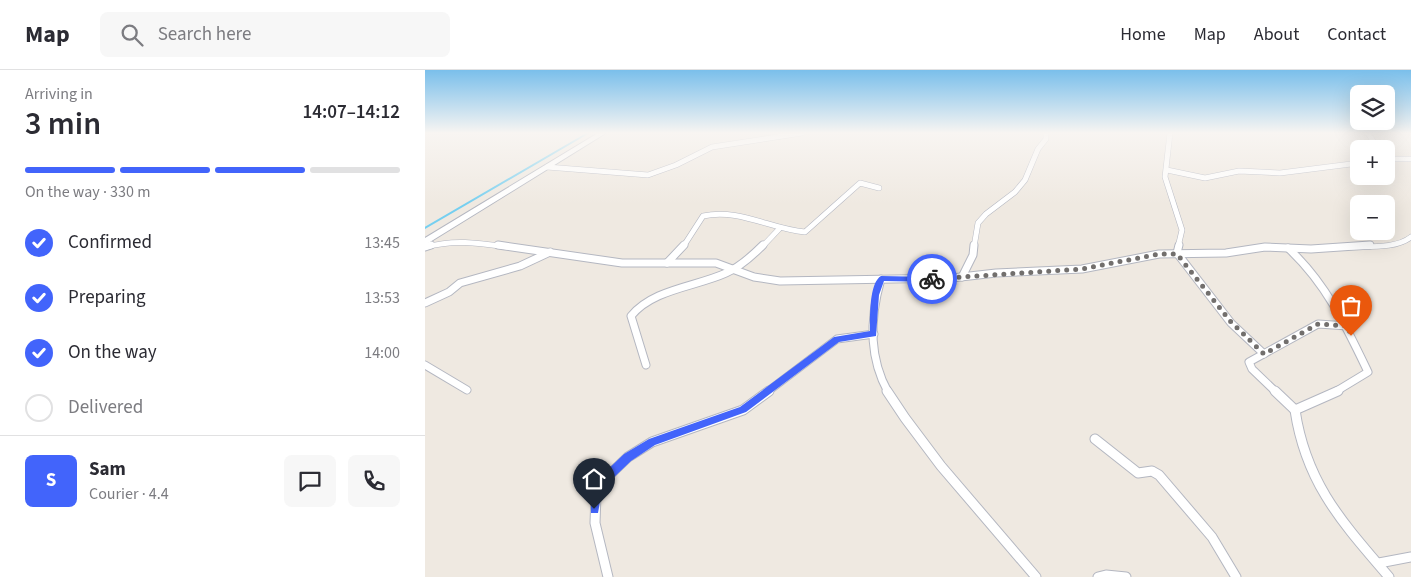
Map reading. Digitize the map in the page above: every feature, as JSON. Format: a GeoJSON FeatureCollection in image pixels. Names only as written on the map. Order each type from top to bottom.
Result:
{"type":"FeatureCollection","features":[{"type":"Feature","properties":{"kind":"main road"},"geometry":{"type":"LineString","coordinates":[[425,242],[565,157]]}},
{"type":"Feature","properties":{"kind":"street"},"geometry":{"type":"LineString","coordinates":[[547,168],[648,175],[693,157]]}},
{"type":"Feature","properties":{"kind":"street"},"geometry":{"type":"LineString","coordinates":[[962,277],[973,255],[979,223],[986,214],[1015,192],[1025,180],[1035,157]]}},
{"type":"Feature","properties":{"kind":"street"},"geometry":{"type":"LineString","coordinates":[[1168,157],[1166,182],[1182,230],[1177,254]]}},
{"type":"Feature","properties":{"kind":"street"},"geometry":{"type":"LineString","coordinates":[[1395,159],[1411,159]]}},
{"type":"Feature","properties":{"kind":"street"},"geometry":{"type":"LineString","coordinates":[[1167,170],[1205,178],[1239,171],[1280,173],[1350,164]]}},
{"type":"Feature","properties":{"kind":"street"},"geometry":{"type":"LineString","coordinates":[[667,263],[679,253],[703,216],[727,215],[805,232],[860,183],[879,188]]}},
{"type":"Feature","properties":{"kind":"street"},"geometry":{"type":"LineString","coordinates":[[646,366],[631,316],[633,310],[657,297],[734,269],[780,228]]}},
{"type":"Feature","properties":{"kind":"street"},"geometry":{"type":"LineString","coordinates":[[425,247],[444,242],[467,241],[550,251],[621,263],[705,262],[734,269],[766,281],[867,280],[962,277],[1082,269],[1159,254],[1226,253],[1265,247],[1288,248],[1399,244],[1411,236]]}},
{"type":"Feature","properties":{"kind":"street"},"geometry":{"type":"LineString","coordinates":[[1288,248],[1302,261],[1339,310],[1368,372],[1348,386],[1295,410]]}},
{"type":"Feature","properties":{"kind":"street"},"geometry":{"type":"LineString","coordinates":[[425,303],[449,292],[460,283],[520,266],[550,251]]}},
{"type":"Feature","properties":{"kind":"street"},"geometry":{"type":"LineString","coordinates":[[1177,254],[1231,322],[1264,354]]}},
{"type":"Feature","properties":{"kind":"street"},"geometry":{"type":"LineString","coordinates":[[881,279],[876,295],[873,334],[875,360],[886,387],[903,417],[953,483],[1036,577]]}},
{"type":"Feature","properties":{"kind":"street"},"geometry":{"type":"LineString","coordinates":[[867,280],[876,295]]}},
{"type":"Feature","properties":{"kind":"street"},"geometry":{"type":"LineString","coordinates":[[1348,326],[1318,324],[1249,362],[1249,365],[1295,410],[1298,431],[1320,489],[1335,514],[1379,563],[1389,577]]}},
{"type":"Feature","properties":{"kind":"street"},"geometry":{"type":"LineString","coordinates":[[608,577],[595,523],[596,495],[605,479],[628,457],[652,442],[743,410],[837,339],[873,334]]}},
{"type":"Feature","properties":{"kind":"street"},"geometry":{"type":"LineString","coordinates":[[425,365],[467,390]]}},
{"type":"Feature","properties":{"kind":"street"},"geometry":{"type":"LineString","coordinates":[[425,372],[433,369]]}},
{"type":"Feature","properties":{"kind":"street"},"geometry":{"type":"LineString","coordinates":[[1095,439],[1138,473],[1152,472],[1159,475],[1216,544],[1229,562],[1236,577]]}},
{"type":"Feature","properties":{"kind":"street"},"geometry":{"type":"LineString","coordinates":[[1379,563],[1411,556]]}},
{"type":"Feature","properties":{"kind":"street"},"geometry":{"type":"LineString","coordinates":[[1098,577],[1106,575],[1126,577]]}},
{"type":"Feature","properties":{"kind":"waterway"},"geometry":{"type":"LineString","coordinates":[[425,228],[547,157]]}},
{"type":"Feature","properties":{"kind":"way so far"},"geometry":{"type":"LineString","coordinates":[[932,279],[996,273],[1082,269],[1159,254],[1177,254],[1208,290],[1231,322],[1264,354],[1318,324],[1348,326],[1351,336]]}},
{"type":"Feature","properties":{"kind":"route"},"geometry":{"type":"LineString","coordinates":[[594,509],[596,495],[605,479],[628,457],[652,442],[743,410],[784,377],[837,339],[873,334],[876,295],[881,279],[932,279]]}}]}
